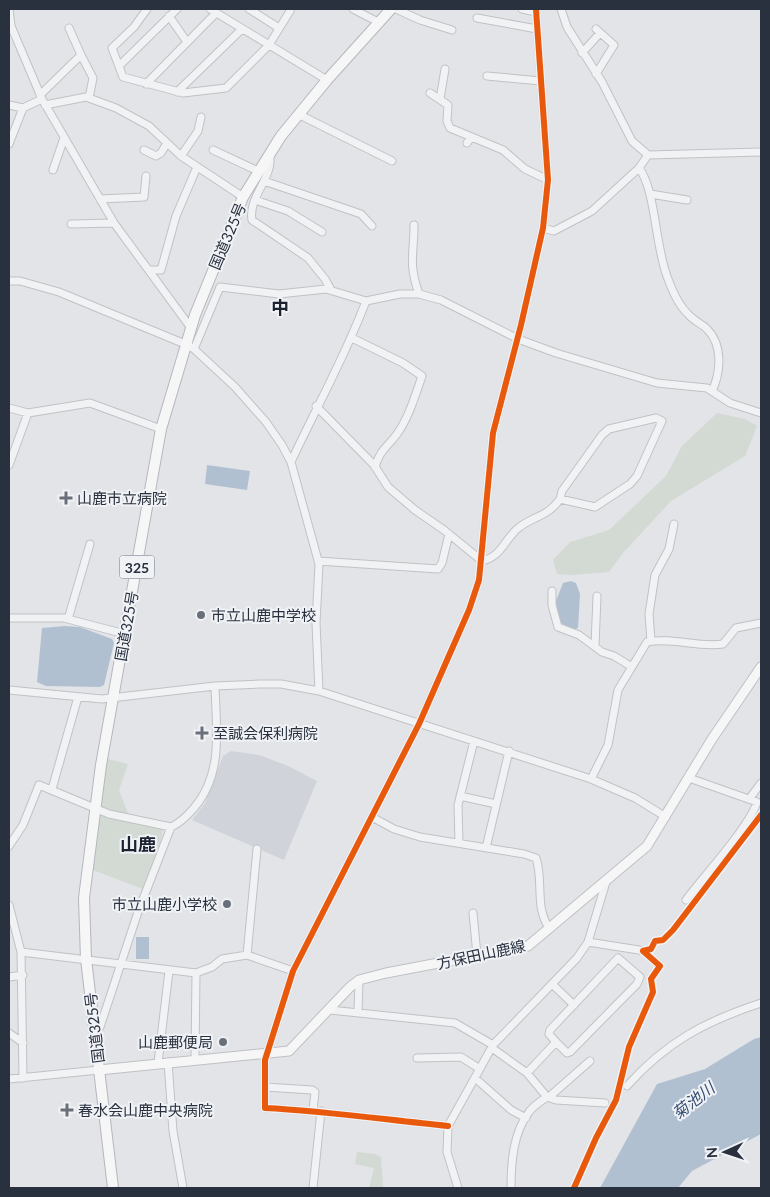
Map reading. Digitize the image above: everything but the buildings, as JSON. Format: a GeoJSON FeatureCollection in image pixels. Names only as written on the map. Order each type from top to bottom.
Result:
{"type":"FeatureCollection","features":[{"type":"Feature","properties":{"kind":"highway","name":"国道325号"},"geometry":{"type":"LineString","coordinates":[[113,1188],[86,959],[84,898],[95,807],[112,698],[161,429],[190,347],[191,328],[244,197],[258,171],[298,114],[390,9]]}},
{"type":"Feature","properties":{"kind":"main road","name":"方保田山鹿線"},"geometry":{"type":"LineString","coordinates":[[359,980],[528,946],[550,929],[647,846],[761,667]]}},
{"type":"Feature","properties":{"kind":"main road"},"geometry":{"type":"LineString","coordinates":[[99,1070],[289,1051],[359,980]]}},
{"type":"Feature","properties":{"kind":"street"},"geometry":{"type":"LineString","coordinates":[[9,9],[11,26],[42,99],[64,138],[114,223],[191,328]]}},
{"type":"Feature","properties":{"kind":"street"},"geometry":{"type":"LineString","coordinates":[[147,9],[134,27],[112,48],[123,77],[183,93],[226,88],[269,45],[290,11]]}},
{"type":"Feature","properties":{"kind":"street"},"geometry":{"type":"LineString","coordinates":[[119,66],[177,9]]}},
{"type":"Feature","properties":{"kind":"street"},"geometry":{"type":"LineString","coordinates":[[249,9],[279,28]]}},
{"type":"Feature","properties":{"kind":"street"},"geometry":{"type":"LineString","coordinates":[[353,9],[378,22]]}},
{"type":"Feature","properties":{"kind":"street"},"geometry":{"type":"LineString","coordinates":[[396,9],[420,20],[452,30]]}},
{"type":"Feature","properties":{"kind":"street"},"geometry":{"type":"LineString","coordinates":[[448,1126],[381,1120],[317,1110],[265,1108],[266,1054],[292,972],[419,724],[479,580],[493,433],[518,339],[543,228],[548,180],[536,11],[522,9]]}},
{"type":"Feature","properties":{"kind":"street"},"geometry":{"type":"LineString","coordinates":[[561,9],[567,27],[596,74],[632,141],[648,155],[761,152]]}},
{"type":"Feature","properties":{"kind":"street"},"geometry":{"type":"LineString","coordinates":[[146,84],[187,42],[213,11],[327,80]]}},
{"type":"Feature","properties":{"kind":"street"},"geometry":{"type":"LineString","coordinates":[[170,16],[187,42]]}},
{"type":"Feature","properties":{"kind":"street"},"geometry":{"type":"LineString","coordinates":[[477,18],[538,29]]}},
{"type":"Feature","properties":{"kind":"street"},"geometry":{"type":"LineString","coordinates":[[69,28],[93,78],[89,98]]}},
{"type":"Feature","properties":{"kind":"street"},"geometry":{"type":"LineString","coordinates":[[177,92],[242,30]]}},
{"type":"Feature","properties":{"kind":"street"},"geometry":{"type":"LineString","coordinates":[[582,53],[598,31],[614,45],[596,74]]}},
{"type":"Feature","properties":{"kind":"street"},"geometry":{"type":"LineString","coordinates":[[9,105],[23,108],[42,99],[81,55]]}},
{"type":"Feature","properties":{"kind":"street"},"geometry":{"type":"LineString","coordinates":[[440,99],[445,69]]}},
{"type":"Feature","properties":{"kind":"street"},"geometry":{"type":"LineString","coordinates":[[487,76],[541,81]]}},
{"type":"Feature","properties":{"kind":"street"},"geometry":{"type":"LineString","coordinates":[[430,93],[448,105],[448,126],[469,140],[503,150],[525,169],[548,180]]}},
{"type":"Feature","properties":{"kind":"street"},"geometry":{"type":"LineString","coordinates":[[42,99],[89,98],[136,118],[182,156],[244,197]]}},
{"type":"Feature","properties":{"kind":"street"},"geometry":{"type":"LineString","coordinates":[[9,144],[23,108]]}},
{"type":"Feature","properties":{"kind":"street"},"geometry":{"type":"LineString","coordinates":[[298,114],[392,161]]}},
{"type":"Feature","properties":{"kind":"street"},"geometry":{"type":"LineString","coordinates":[[182,156],[198,131],[202,117]]}},
{"type":"Feature","properties":{"kind":"street"},"geometry":{"type":"LineString","coordinates":[[53,170],[64,138]]}},
{"type":"Feature","properties":{"kind":"street"},"geometry":{"type":"LineString","coordinates":[[144,150],[156,156],[161,153],[167,143]]}},
{"type":"Feature","properties":{"kind":"street"},"geometry":{"type":"LineString","coordinates":[[213,150],[258,171]]}},
{"type":"Feature","properties":{"kind":"street"},"geometry":{"type":"LineString","coordinates":[[268,155],[271,159],[255,200],[251,216],[253,222],[278,236],[308,258],[326,279],[331,290]]}},
{"type":"Feature","properties":{"kind":"street"},"geometry":{"type":"LineString","coordinates":[[543,228],[554,232],[592,211],[639,168],[648,155]]}},
{"type":"Feature","properties":{"kind":"street"},"geometry":{"type":"LineString","coordinates":[[149,270],[161,270],[176,216],[198,167]]}},
{"type":"Feature","properties":{"kind":"street"},"geometry":{"type":"LineString","coordinates":[[639,168],[643,173],[650,194],[656,237],[668,281],[688,315],[708,330],[716,344],[719,369],[712,391]]}},
{"type":"Feature","properties":{"kind":"street"},"geometry":{"type":"LineString","coordinates":[[100,198],[144,197],[146,176]]}},
{"type":"Feature","properties":{"kind":"street"},"geometry":{"type":"LineString","coordinates":[[264,181],[361,214],[372,226]]}},
{"type":"Feature","properties":{"kind":"street"},"geometry":{"type":"LineString","coordinates":[[650,194],[687,200]]}},
{"type":"Feature","properties":{"kind":"street"},"geometry":{"type":"LineString","coordinates":[[255,200],[288,211],[322,232]]}},
{"type":"Feature","properties":{"kind":"street"},"geometry":{"type":"LineString","coordinates":[[71,224],[114,223]]}},
{"type":"Feature","properties":{"kind":"street"},"geometry":{"type":"LineString","coordinates":[[414,225],[410,260],[412,274],[419,294]]}},
{"type":"Feature","properties":{"kind":"street"},"geometry":{"type":"LineString","coordinates":[[9,281],[20,281],[59,292],[190,347],[235,387],[266,422],[291,462],[318,561],[316,622],[319,691]]}},
{"type":"Feature","properties":{"kind":"street"},"geometry":{"type":"LineString","coordinates":[[190,347],[220,287],[279,294],[331,290],[366,301],[400,294],[419,294],[464,311],[518,339],[556,353],[658,382],[698,386],[712,391],[730,403],[761,413]]}},
{"type":"Feature","properties":{"kind":"street"},"geometry":{"type":"LineString","coordinates":[[291,462],[316,406],[352,338],[366,301]]}},
{"type":"Feature","properties":{"kind":"street"},"geometry":{"type":"LineString","coordinates":[[352,338],[403,363],[422,376],[411,408],[396,436],[380,453],[375,467]]}},
{"type":"Feature","properties":{"kind":"street"},"geometry":{"type":"LineString","coordinates":[[9,408],[28,413],[90,403],[161,429]]}},
{"type":"Feature","properties":{"kind":"street"},"geometry":{"type":"LineString","coordinates":[[316,406],[375,467],[388,487],[482,562]]}},
{"type":"Feature","properties":{"kind":"street"},"geometry":{"type":"LineString","coordinates":[[9,465],[28,413]]}},
{"type":"Feature","properties":{"kind":"street"},"geometry":{"type":"LineString","coordinates":[[482,562],[494,558],[517,530],[552,510],[560,499],[562,491],[602,435],[609,429],[656,418],[662,420],[637,476],[630,484],[595,507],[560,499]]}},
{"type":"Feature","properties":{"kind":"street"},"geometry":{"type":"LineString","coordinates":[[651,641],[649,614],[655,575],[669,549],[674,524]]}},
{"type":"Feature","properties":{"kind":"street"},"geometry":{"type":"LineString","coordinates":[[318,561],[438,569],[442,564],[449,534]]}},
{"type":"Feature","properties":{"kind":"street"},"geometry":{"type":"LineString","coordinates":[[68,619],[90,544]]}},
{"type":"Feature","properties":{"kind":"street"},"geometry":{"type":"LineString","coordinates":[[552,591],[552,605],[556,625],[579,635],[594,646],[632,667]]}},
{"type":"Feature","properties":{"kind":"street"},"geometry":{"type":"LineString","coordinates":[[594,646],[597,596]]}},
{"type":"Feature","properties":{"kind":"street"},"geometry":{"type":"LineString","coordinates":[[9,618],[68,619],[125,634]]}},
{"type":"Feature","properties":{"kind":"street"},"geometry":{"type":"LineString","coordinates":[[591,779],[608,745],[618,690],[647,642],[678,640],[700,644],[724,644],[736,628],[761,623]]}},
{"type":"Feature","properties":{"kind":"street"},"geometry":{"type":"LineString","coordinates":[[9,690],[78,697],[112,698],[214,686],[281,684],[319,691],[591,779],[635,798],[666,816]]}},
{"type":"Feature","properties":{"kind":"street"},"geometry":{"type":"LineString","coordinates":[[95,1028],[100,1027],[171,827],[190,813],[206,792],[217,748],[214,686]]}},
{"type":"Feature","properties":{"kind":"street"},"geometry":{"type":"LineString","coordinates":[[52,789],[78,697]]}},
{"type":"Feature","properties":{"kind":"street"},"geometry":{"type":"LineString","coordinates":[[459,844],[458,805],[474,740]]}},
{"type":"Feature","properties":{"kind":"street"},"geometry":{"type":"LineString","coordinates":[[486,848],[509,751]]}},
{"type":"Feature","properties":{"kind":"street"},"geometry":{"type":"LineString","coordinates":[[686,900],[755,809],[757,802],[750,798],[732,795],[689,778]]}},
{"type":"Feature","properties":{"kind":"street"},"geometry":{"type":"LineString","coordinates":[[750,798],[761,782]]}},
{"type":"Feature","properties":{"kind":"street"},"geometry":{"type":"LineString","coordinates":[[9,846],[24,825],[39,785],[109,814],[171,827]]}},
{"type":"Feature","properties":{"kind":"street"},"geometry":{"type":"LineString","coordinates":[[460,796],[496,804]]}},
{"type":"Feature","properties":{"kind":"street"},"geometry":{"type":"LineString","coordinates":[[372,817],[406,834],[536,858],[540,903],[544,921],[550,929]]}},
{"type":"Feature","properties":{"kind":"street"},"geometry":{"type":"LineString","coordinates":[[247,955],[258,849]]}},
{"type":"Feature","properties":{"kind":"street"},"geometry":{"type":"LineString","coordinates":[[458,1188],[447,1152],[448,1126],[492,1046],[577,958],[588,942],[606,882]]}},
{"type":"Feature","properties":{"kind":"street"},"geometry":{"type":"LineString","coordinates":[[9,904],[21,952],[23,975],[23,1078]]}},
{"type":"Feature","properties":{"kind":"street"},"geometry":{"type":"LineString","coordinates":[[473,913],[477,955]]}},
{"type":"Feature","properties":{"kind":"street"},"geometry":{"type":"LineString","coordinates":[[588,942],[639,950]]}},
{"type":"Feature","properties":{"kind":"street"},"geometry":{"type":"LineString","coordinates":[[21,952],[196,973],[212,968],[222,960],[247,955],[292,972]]}},
{"type":"Feature","properties":{"kind":"street"},"geometry":{"type":"LineString","coordinates":[[618,958],[640,978],[637,984],[570,1052],[567,1052],[556,1042],[549,1034],[550,1030],[618,958]]}},
{"type":"Feature","properties":{"kind":"street"},"geometry":{"type":"LineString","coordinates":[[158,1063],[170,971]]}},
{"type":"Feature","properties":{"kind":"street"},"geometry":{"type":"LineString","coordinates":[[195,1060],[196,973]]}},
{"type":"Feature","properties":{"kind":"street"},"geometry":{"type":"LineString","coordinates":[[10,978],[23,975]]}},
{"type":"Feature","properties":{"kind":"street"},"geometry":{"type":"LineString","coordinates":[[358,1012],[359,980]]}},
{"type":"Feature","properties":{"kind":"street"},"geometry":{"type":"LineString","coordinates":[[552,984],[574,1005]]}},
{"type":"Feature","properties":{"kind":"street"},"geometry":{"type":"LineString","coordinates":[[627,1086],[657,1055],[677,1040],[706,1023],[761,1003]]}},
{"type":"Feature","properties":{"kind":"street"},"geometry":{"type":"LineString","coordinates":[[330,1010],[455,1024],[492,1046],[527,1073],[548,1097],[556,1100],[605,1104]]}},
{"type":"Feature","properties":{"kind":"street"},"geometry":{"type":"LineString","coordinates":[[9,1032],[23,1043]]}},
{"type":"Feature","properties":{"kind":"street"},"geometry":{"type":"LineString","coordinates":[[527,1073],[556,1042]]}},
{"type":"Feature","properties":{"kind":"street"},"geometry":{"type":"LineString","coordinates":[[417,1058],[461,1057],[480,1069]]}},
{"type":"Feature","properties":{"kind":"street"},"geometry":{"type":"LineString","coordinates":[[511,1188],[511,1163],[516,1141],[529,1112],[590,1061]]}},
{"type":"Feature","properties":{"kind":"street"},"geometry":{"type":"LineString","coordinates":[[168,1062],[173,1131],[182,1188]]}},
{"type":"Feature","properties":{"kind":"street"},"geometry":{"type":"LineString","coordinates":[[9,1079],[99,1070]]}},
{"type":"Feature","properties":{"kind":"street"},"geometry":{"type":"LineString","coordinates":[[475,1078],[511,1110],[526,1118]]}},
{"type":"Feature","properties":{"kind":"street"},"geometry":{"type":"LineString","coordinates":[[265,1087],[312,1090],[314,1092],[317,1110],[314,1188]]}},
{"type":"Feature","properties":{"kind":"shaded area"},"geometry":{"type":"Polygon","coordinates":[[[717,413],[745,419],[757,426],[745,456],[671,501],[623,553],[609,572],[572,575],[557,574],[553,560],[570,542],[609,530],[666,476],[682,446],[717,413]]]}},
{"type":"Feature","properties":{"kind":"shaded area"},"geometry":{"type":"Polygon","coordinates":[[[231,751],[259,755],[288,766],[317,781],[284,860],[192,820],[205,803],[223,756],[231,751]]]}},
{"type":"Feature","properties":{"kind":"shaded area"},"geometry":{"type":"Polygon","coordinates":[[[108,759],[128,764],[119,790],[129,816],[110,811],[99,805],[108,759]]]}},
{"type":"Feature","properties":{"kind":"shaded area"},"geometry":{"type":"Polygon","coordinates":[[[99,812],[108,817],[163,829],[156,861],[143,889],[93,870],[99,812]]]}},
{"type":"Feature","properties":{"kind":"shaded area"},"geometry":{"type":"Polygon","coordinates":[[[357,1152],[375,1154],[381,1157],[383,1188],[369,1188],[374,1168],[355,1164],[357,1152]]]}},
{"type":"Feature","properties":{"kind":"water"},"geometry":{"type":"Polygon","coordinates":[[[207,465],[250,471],[247,490],[205,484],[207,465]]]}},
{"type":"Feature","properties":{"kind":"water"},"geometry":{"type":"Polygon","coordinates":[[[571,581],[576,583],[580,594],[578,628],[572,630],[558,621],[556,601],[563,583],[571,581]]]}},
{"type":"Feature","properties":{"kind":"water"},"geometry":{"type":"Polygon","coordinates":[[[80,627],[112,639],[114,643],[104,685],[100,687],[46,686],[37,682],[42,628],[80,627]]]}},
{"type":"Feature","properties":{"kind":"water"},"geometry":{"type":"Polygon","coordinates":[[[136,937],[149,937],[149,959],[136,959],[136,937]]]}},
{"type":"Feature","properties":{"kind":"water","name":"菊池川"},"geometry":{"type":"Polygon","coordinates":[[[761,1037],[761,1134],[692,1171],[678,1188],[600,1188],[657,1084],[705,1069],[754,1039],[761,1037]]]}},
{"type":"Feature","properties":{"kind":"cycle path"},"geometry":{"type":"LineString","coordinates":[[448,1126],[334,1113],[265,1108],[265,1060],[293,971],[419,724],[469,610],[479,580],[493,433],[521,325],[543,228],[548,180],[536,9]]}},
{"type":"Feature","properties":{"kind":"cycle path"},"geometry":{"type":"LineString","coordinates":[[643,951],[651,949],[655,941],[663,940],[673,930],[761,815]]}},
{"type":"Feature","properties":{"kind":"cycle path"},"geometry":{"type":"LineString","coordinates":[[574,1188],[596,1138],[616,1100],[629,1047],[653,992],[651,979],[660,966],[643,951]]}},
{"type":"Feature","properties":{"kind":"place","name":"山鹿市立病院"},"geometry":{"type":"Point","coordinates":[66,498]}},
{"type":"Feature","properties":{"kind":"place","name":"市立山鹿中学校"},"geometry":{"type":"Point","coordinates":[201,615]}},
{"type":"Feature","properties":{"kind":"place","name":"至誠会保利病院"},"geometry":{"type":"Point","coordinates":[202,733]}},
{"type":"Feature","properties":{"kind":"place","name":"市立山鹿小学校"},"geometry":{"type":"Point","coordinates":[227,904]}},
{"type":"Feature","properties":{"kind":"place","name":"山鹿郵便局"},"geometry":{"type":"Point","coordinates":[223,1042]}},
{"type":"Feature","properties":{"kind":"place","name":"春水会山鹿中央病院"},"geometry":{"type":"Point","coordinates":[67,1110]}},
{"type":"Feature","properties":{"kind":"district","name":"中"},"geometry":{"type":"Point","coordinates":[280,307]}},
{"type":"Feature","properties":{"kind":"district","name":"山鹿"},"geometry":{"type":"Point","coordinates":[138,844]}}]}
